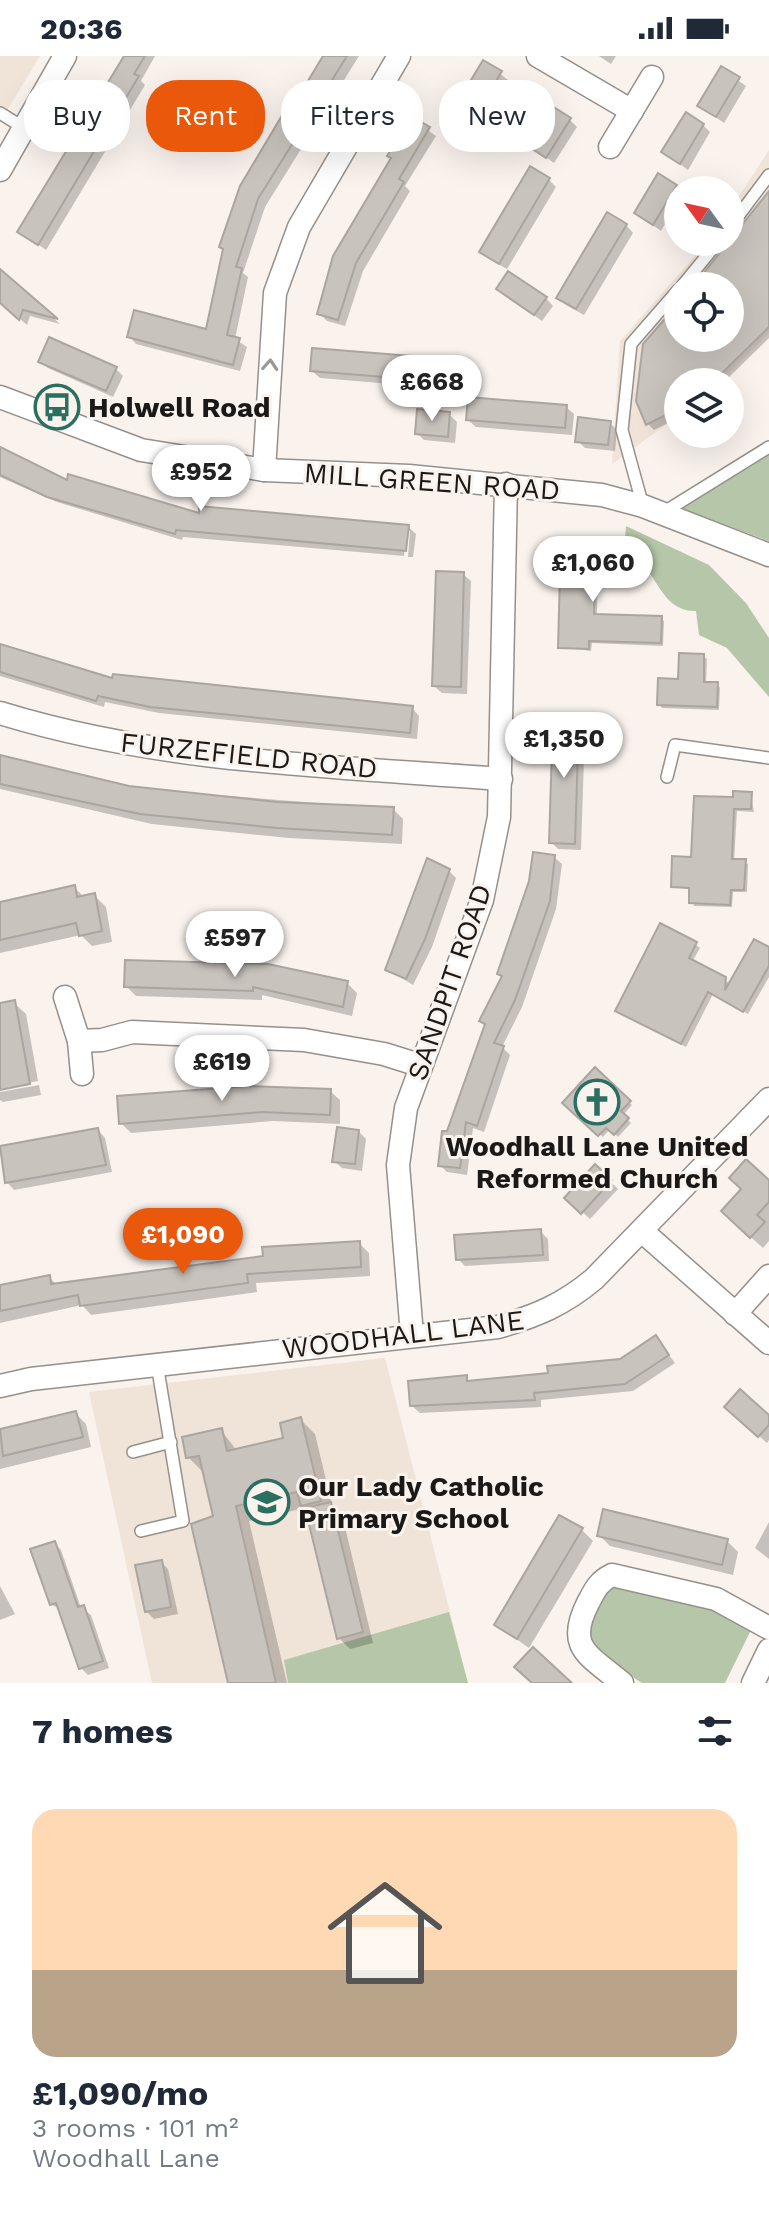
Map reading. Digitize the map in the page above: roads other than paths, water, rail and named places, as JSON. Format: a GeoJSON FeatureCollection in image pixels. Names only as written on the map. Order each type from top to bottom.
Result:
{"type":"FeatureCollection","features":[{"type":"Feature","properties":{"kind":"street"},"geometry":{"type":"LineString","coordinates":[[51,80],[65,56]]}},
{"type":"Feature","properties":{"kind":"street"},"geometry":{"type":"LineString","coordinates":[[264,470],[275,293],[299,227],[399,56]]}},
{"type":"Feature","properties":{"kind":"street"},"geometry":{"type":"LineString","coordinates":[[538,56],[632,111]]}},
{"type":"Feature","properties":{"kind":"street"},"geometry":{"type":"LineString","coordinates":[[610,147],[652,77]]}},
{"type":"Feature","properties":{"kind":"street"},"geometry":{"type":"LineString","coordinates":[[0,170],[24,128]]}},
{"type":"Feature","properties":{"kind":"street","name":"MILL GREEN ROAD"},"geometry":{"type":"LineString","coordinates":[[0,397],[141,450],[264,470],[572,490],[652,510],[769,555]]}},
{"type":"Feature","properties":{"kind":"street","name":"SANDPIT ROAD"},"geometry":{"type":"LineString","coordinates":[[412,1335],[398,1165],[406,1108],[419,1065],[482,900],[499,817],[506,484]]}},
{"type":"Feature","properties":{"kind":"street","name":"FURZEFIELD ROAD"},"geometry":{"type":"LineString","coordinates":[[0,713],[62,732],[190,755],[501,779]]}},
{"type":"Feature","properties":{"kind":"street"},"geometry":{"type":"LineString","coordinates":[[65,997],[79,1041],[82,1074]]}},
{"type":"Feature","properties":{"kind":"street"},"geometry":{"type":"LineString","coordinates":[[79,1041],[102,1040],[132,1032],[304,1040],[384,1054],[419,1065]]}},
{"type":"Feature","properties":{"kind":"street","name":"WOODHALL LANE"},"geometry":{"type":"LineString","coordinates":[[0,1386],[157,1364],[498,1327],[542,1315],[567,1302],[643,1232],[769,1099]]}},
{"type":"Feature","properties":{"kind":"street"},"geometry":{"type":"LineString","coordinates":[[643,1232],[769,1343]]}},
{"type":"Feature","properties":{"kind":"street"},"geometry":{"type":"LineString","coordinates":[[735,1314],[769,1276]]}},
{"type":"Feature","properties":{"kind":"street"},"geometry":{"type":"LineString","coordinates":[[622,1683],[582,1649],[576,1636],[579,1620],[599,1581],[612,1575],[716,1599],[769,1628]]}},
{"type":"Feature","properties":{"kind":"street"},"geometry":{"type":"LineString","coordinates":[[753,1683],[769,1650]]}},
{"type":"Feature","properties":{"kind":"lane"},"geometry":{"type":"LineString","coordinates":[[0,113],[24,128]]}},
{"type":"Feature","properties":{"kind":"lane"},"geometry":{"type":"LineString","coordinates":[[744,208],[769,175]]}},
{"type":"Feature","properties":{"kind":"lane"},"geometry":{"type":"LineString","coordinates":[[693,272],[706,256]]}},
{"type":"Feature","properties":{"kind":"lane"},"geometry":{"type":"LineString","coordinates":[[664,306],[631,344],[622,430],[652,510],[769,447]]}},
{"type":"Feature","properties":{"kind":"lane"},"geometry":{"type":"LineString","coordinates":[[667,777],[675,745],[769,758]]}},
{"type":"Feature","properties":{"kind":"lane"},"geometry":{"type":"LineString","coordinates":[[141,1531],[183,1521],[157,1364]]}},
{"type":"Feature","properties":{"kind":"lane"},"geometry":{"type":"LineString","coordinates":[[133,1452],[171,1442]]}},
{"type":"Feature","properties":{"kind":"place","name":"Holwell Road"},"geometry":{"type":"Point","coordinates":[57,407]}},
{"type":"Feature","properties":{"kind":"place","name":"Woodhall Lane United Reformed Church"},"geometry":{"type":"Point","coordinates":[597,1102]}},
{"type":"Feature","properties":{"kind":"place","name":"Our Lady Catholic Primary School"},"geometry":{"type":"Point","coordinates":[267,1502]}}]}
